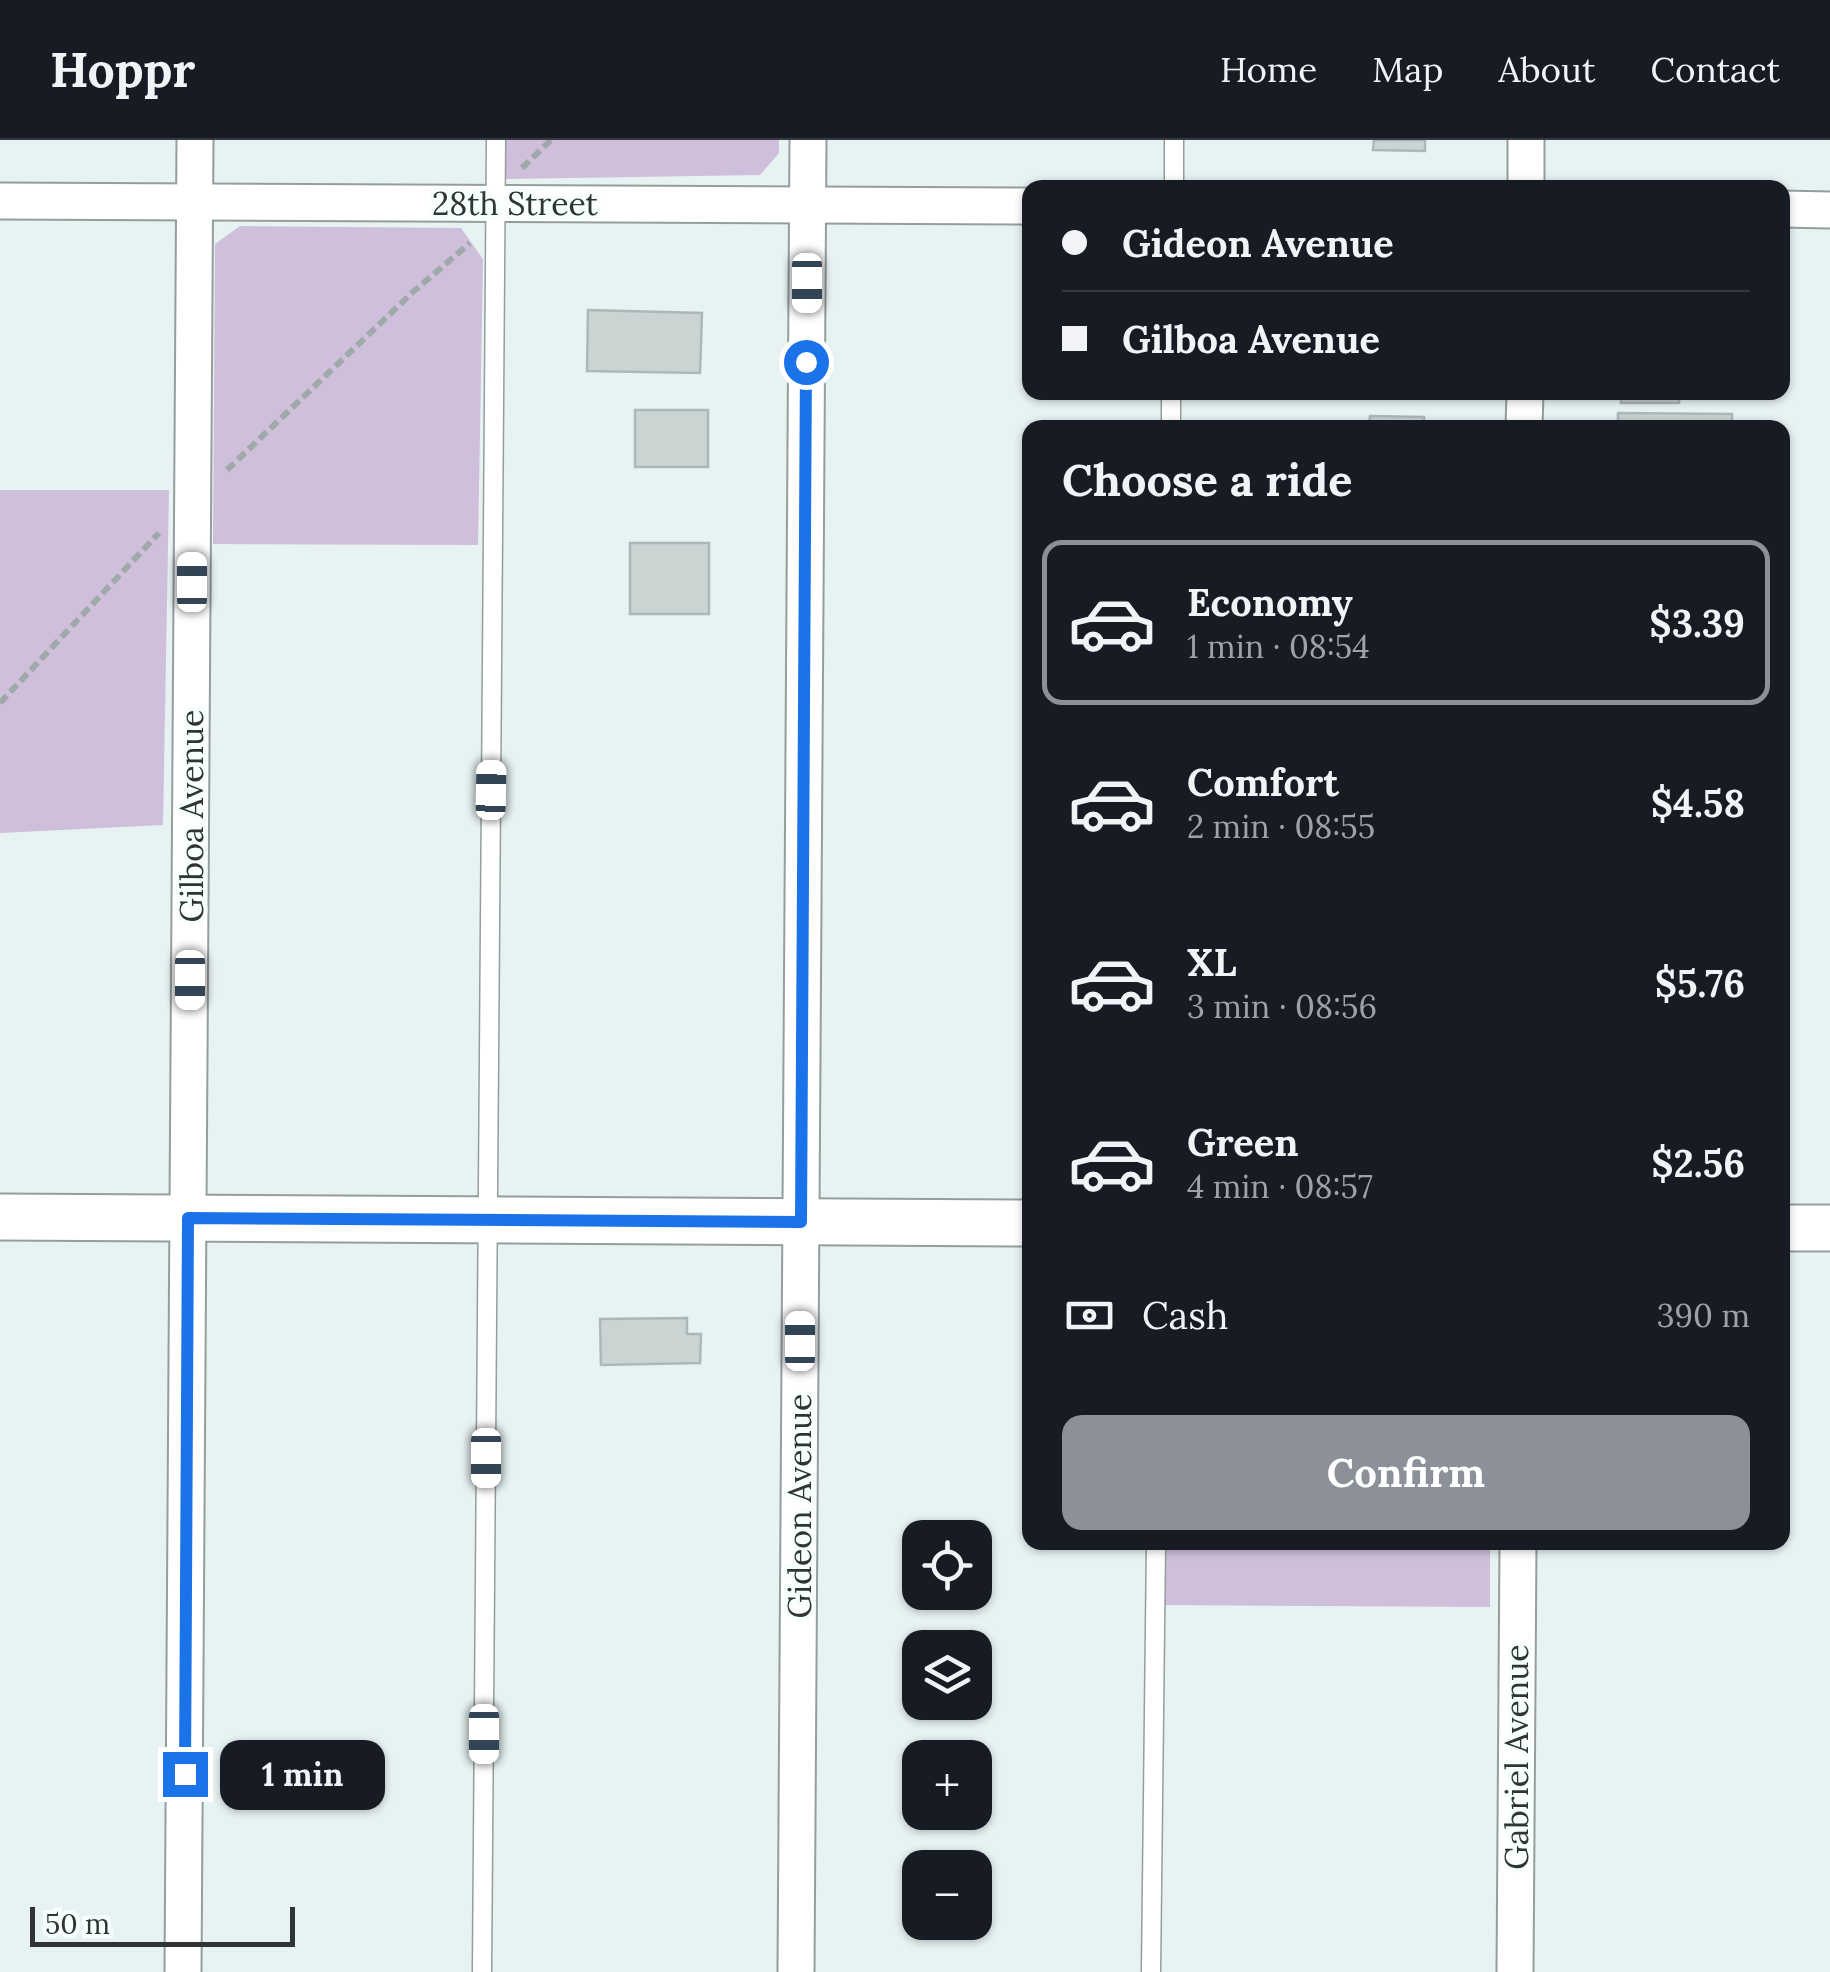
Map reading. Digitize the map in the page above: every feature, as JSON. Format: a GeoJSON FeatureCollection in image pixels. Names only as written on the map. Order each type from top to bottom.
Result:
{"type":"FeatureCollection","features":[{"type":"Feature","properties":{"kind":"street","name":"Gilboa Avenue"},"geometry":{"type":"LineString","coordinates":[[184,1972],[195,140]]}},
{"type":"Feature","properties":{"kind":"street","name":"Gideon Avenue"},"geometry":{"type":"LineString","coordinates":[[796,1972],[808,140]]}},
{"type":"Feature","properties":{"kind":"street"},"geometry":{"type":"LineString","coordinates":[[1526,140],[1526,180]]}},
{"type":"Feature","properties":{"kind":"street","name":"28th Street"},"geometry":{"type":"LineString","coordinates":[[0,201],[1022,206]]}},
{"type":"Feature","properties":{"kind":"street"},"geometry":{"type":"LineString","coordinates":[[1790,210],[1830,210]]}},
{"type":"Feature","properties":{"kind":"street"},"geometry":{"type":"LineString","coordinates":[[0,1217],[1022,1224]]}},
{"type":"Feature","properties":{"kind":"street"},"geometry":{"type":"LineString","coordinates":[[1790,1228],[1830,1228]]}},
{"type":"Feature","properties":{"kind":"street","name":"Gabriel Avenue"},"geometry":{"type":"LineString","coordinates":[[1515,1972],[1518,1550]]}},
{"type":"Feature","properties":{"kind":"lane"},"geometry":{"type":"LineString","coordinates":[[482,1972],[496,140]]}},
{"type":"Feature","properties":{"kind":"lane"},"geometry":{"type":"LineString","coordinates":[[1174,140],[1174,180]]}},
{"type":"Feature","properties":{"kind":"lane"},"geometry":{"type":"LineString","coordinates":[[1150,1972],[1156,1550]]}},
{"type":"Feature","properties":{"kind":"path"},"geometry":{"type":"LineString","coordinates":[[0,704],[142,548],[412,292],[480,234],[515,174],[552,140]]}},
{"type":"Feature","properties":{"kind":"shaded area"},"geometry":{"type":"Polygon","coordinates":[[[504,140],[779,140],[779,153],[760,175],[503,179],[504,140]]]}},
{"type":"Feature","properties":{"kind":"shaded area"},"geometry":{"type":"Polygon","coordinates":[[[240,226],[461,228],[483,259],[478,545],[213,544],[215,244],[240,226]]]}},
{"type":"Feature","properties":{"kind":"shaded area"},"geometry":{"type":"Polygon","coordinates":[[[0,490],[169,490],[163,825],[0,833],[0,490]]]}},
{"type":"Feature","properties":{"kind":"shaded area"},"geometry":{"type":"Polygon","coordinates":[[[1164,1550],[1490,1550],[1490,1607],[1163,1605],[1164,1550]]]}},
{"type":"Feature","properties":{"kind":"building"},"geometry":{"type":"Polygon","coordinates":[[[1374,140],[1425,140],[1425,151],[1373,150],[1374,140]]]}},
{"type":"Feature","properties":{"kind":"building"},"geometry":{"type":"Polygon","coordinates":[[[588,310],[702,313],[700,373],[587,371],[588,310]]]}},
{"type":"Feature","properties":{"kind":"building"},"geometry":{"type":"Polygon","coordinates":[[[1621,400],[1679,400],[1679,403],[1621,400]]]}},
{"type":"Feature","properties":{"kind":"building"},"geometry":{"type":"Polygon","coordinates":[[[635,410],[708,410],[708,467],[635,467],[635,410]]]}},
{"type":"Feature","properties":{"kind":"building"},"geometry":{"type":"Polygon","coordinates":[[[1618,413],[1732,414],[1732,420],[1618,420],[1618,413]]]}},
{"type":"Feature","properties":{"kind":"building"},"geometry":{"type":"Polygon","coordinates":[[[1370,416],[1424,417],[1424,420],[1370,420],[1370,416]]]}},
{"type":"Feature","properties":{"kind":"building"},"geometry":{"type":"Polygon","coordinates":[[[630,543],[709,543],[709,614],[630,614],[630,543]]]}},
{"type":"Feature","properties":{"kind":"building"},"geometry":{"type":"Polygon","coordinates":[[[687,1318],[687,1334],[701,1334],[700,1363],[601,1365],[600,1319],[687,1318]]]}},
{"type":"Feature","properties":{"kind":"route"},"geometry":{"type":"LineString","coordinates":[[185,1774],[188,1218],[801,1222],[806,362]]}}]}
